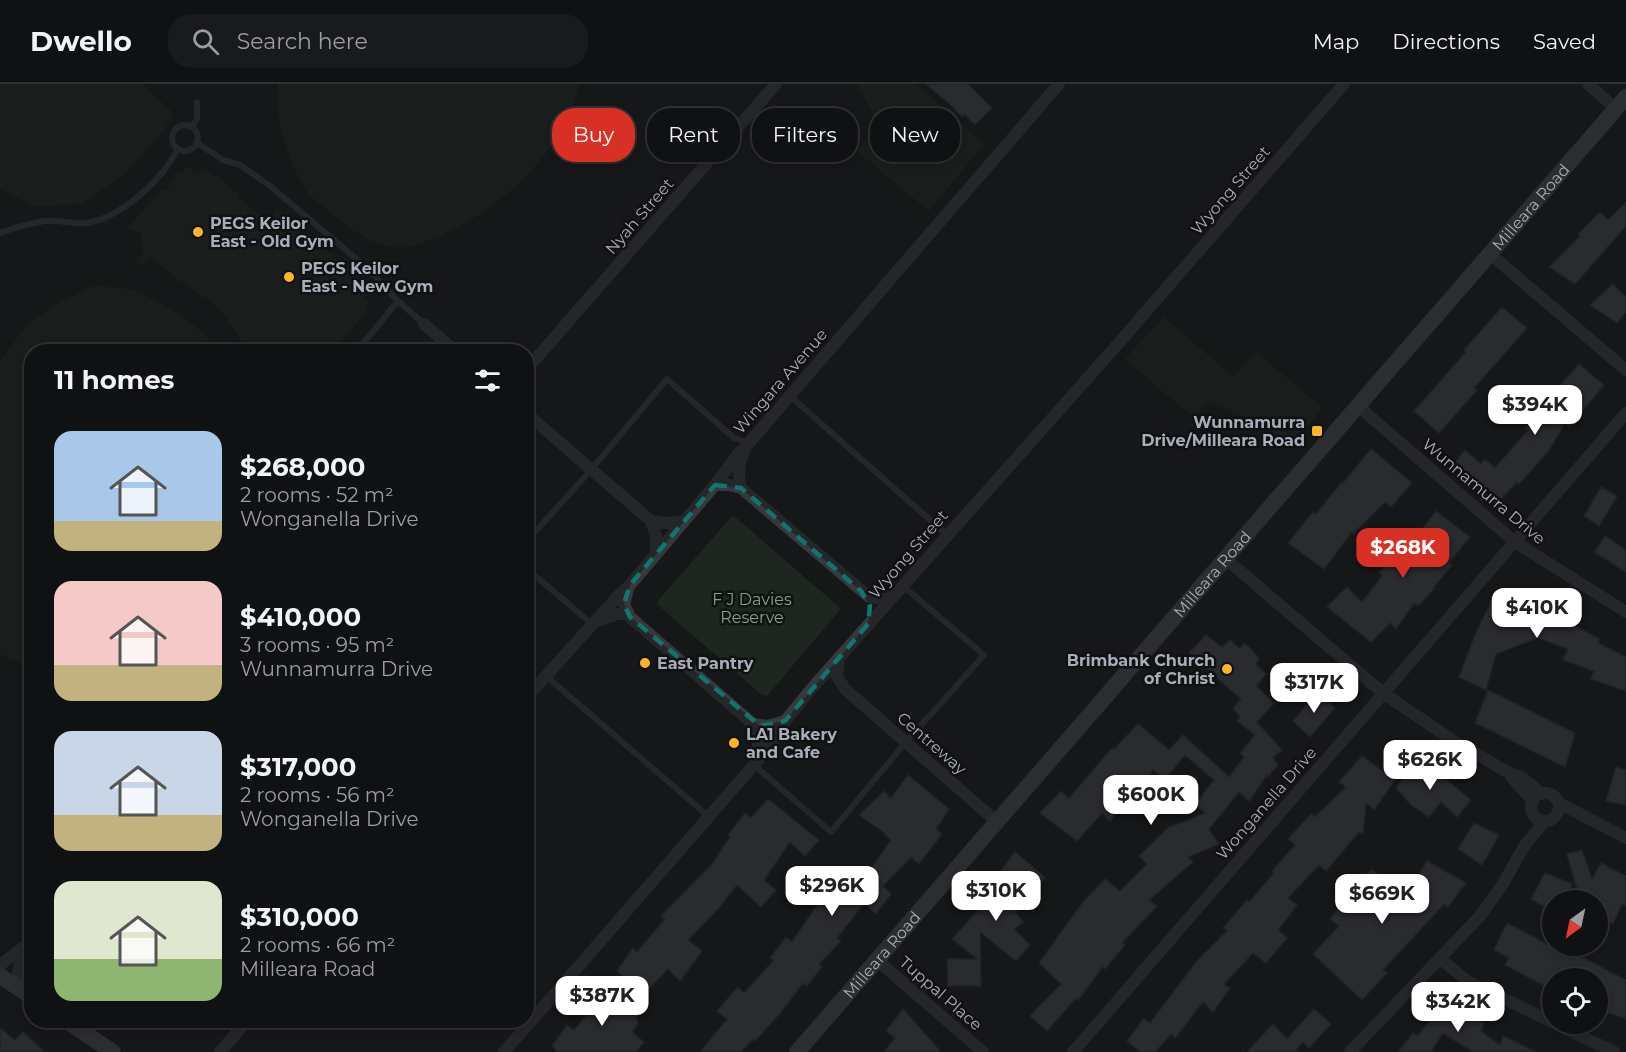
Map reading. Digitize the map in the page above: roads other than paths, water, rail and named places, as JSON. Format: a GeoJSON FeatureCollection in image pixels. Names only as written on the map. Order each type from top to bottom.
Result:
{"type":"FeatureCollection","features":[{"type":"Feature","properties":{"kind":"main road","name":"Milleara Road"},"geometry":{"type":"LineString","coordinates":[[797,1052],[1621,103]]}},
{"type":"Feature","properties":{"kind":"main road"},"geometry":{"type":"LineString","coordinates":[[0,976],[24,991]]}},
{"type":"Feature","properties":{"kind":"main road"},"geometry":{"type":"LineString","coordinates":[[77,1028],[113,1052]]}},
{"type":"Feature","properties":{"kind":"street","name":"Nyah Street"},"geometry":{"type":"LineString","coordinates":[[534,361],[776,84]]}},
{"type":"Feature","properties":{"kind":"street","name":"Wingara Avenue"},"geometry":{"type":"LineString","coordinates":[[534,689],[630,585],[715,485],[738,454],[1059,84]]}},
{"type":"Feature","properties":{"kind":"street","name":"Wyong Street"},"geometry":{"type":"LineString","coordinates":[[534,1017],[777,737],[785,721],[812,688],[1110,353],[1344,84]]}},
{"type":"Feature","properties":{"kind":"street"},"geometry":{"type":"LineString","coordinates":[[1588,84],[1621,103]]}},
{"type":"Feature","properties":{"kind":"street"},"geometry":{"type":"LineString","coordinates":[[1490,254],[1626,370]]}},
{"type":"Feature","properties":{"kind":"street"},"geometry":{"type":"LineString","coordinates":[[424,324],[447,344]]}},
{"type":"Feature","properties":{"kind":"street","name":"Wunnamurra Drive"},"geometry":{"type":"LineString","coordinates":[[1358,406],[1515,542],[1626,612]]}},
{"type":"Feature","properties":{"kind":"street","name":"Wonganella Drive"},"geometry":{"type":"LineString","coordinates":[[1072,1052],[1626,413]]}},
{"type":"Feature","properties":{"kind":"street"},"geometry":{"type":"LineString","coordinates":[[534,420],[651,521],[657,536],[656,555]]}},
{"type":"Feature","properties":{"kind":"street"},"geometry":{"type":"LineString","coordinates":[[741,488],[738,474],[740,461],[749,443]]}},
{"type":"Feature","properties":{"kind":"street"},"geometry":{"type":"LineString","coordinates":[[715,485],[730,484],[741,488],[868,596],[889,597],[903,586]]}},
{"type":"Feature","properties":{"kind":"street"},"geometry":{"type":"LineString","coordinates":[[651,521],[666,523],[684,520]]}},
{"type":"Feature","properties":{"kind":"street"},"geometry":{"type":"LineString","coordinates":[[1226,559],[1383,693],[1452,740],[1504,770],[1536,803],[1536,818],[1571,816],[1591,820]]}},
{"type":"Feature","properties":{"kind":"street"},"geometry":{"type":"LineString","coordinates":[[630,585],[624,604],[627,614],[753,724],[759,737],[753,764]]}},
{"type":"Feature","properties":{"kind":"street"},"geometry":{"type":"LineString","coordinates":[[861,591],[870,606],[868,624]]}},
{"type":"Feature","properties":{"kind":"street"},"geometry":{"type":"LineString","coordinates":[[592,624],[616,614],[627,614]]}},
{"type":"Feature","properties":{"kind":"street"},"geometry":{"type":"LineString","coordinates":[[839,658],[837,676],[845,689]]}},
{"type":"Feature","properties":{"kind":"street"},"geometry":{"type":"LineString","coordinates":[[812,688],[829,685],[845,689]]}},
{"type":"Feature","properties":{"kind":"street","name":"Centreway"},"geometry":{"type":"LineString","coordinates":[[845,689],[997,822]]}},
{"type":"Feature","properties":{"kind":"street"},"geometry":{"type":"LineString","coordinates":[[753,724],[767,726],[785,721]]}},
{"type":"Feature","properties":{"kind":"street"},"geometry":{"type":"LineString","coordinates":[[1350,1052],[1491,903],[1525,844],[1536,803],[1550,793],[1559,803],[1626,838]]}},
{"type":"Feature","properties":{"kind":"street"},"geometry":{"type":"LineString","coordinates":[[1525,844],[1551,818],[1560,807],[1559,803]]}},
{"type":"Feature","properties":{"kind":"street"},"geometry":{"type":"LineString","coordinates":[[0,964],[24,948]]}},
{"type":"Feature","properties":{"kind":"street"},"geometry":{"type":"LineString","coordinates":[[15,985],[24,957]]}},
{"type":"Feature","properties":{"kind":"street"},"geometry":{"type":"LineString","coordinates":[[1440,958],[1467,981],[1614,1052]]}},
{"type":"Feature","properties":{"kind":"street","name":"Tuppal Place"},"geometry":{"type":"LineString","coordinates":[[877,960],[983,1052]]}},
{"type":"Feature","properties":{"kind":"street"},"geometry":{"type":"LineString","coordinates":[[220,1052],[241,1028]]}},
{"type":"Feature","properties":{"kind":"street","name":"Wyong Street"},"geometry":{"type":"LineString","coordinates":[[504,1052],[525,1028]]}},
{"type":"Feature","properties":{"kind":"lane"},"geometry":{"type":"LineString","coordinates":[[192,127],[196,119],[197,102]]}},
{"type":"Feature","properties":{"kind":"lane"},"geometry":{"type":"LineString","coordinates":[[180,125],[192,127],[197,132],[197,143],[189,150],[178,149],[172,138],[174,130],[180,125]]}},
{"type":"Feature","properties":{"kind":"lane"},"geometry":{"type":"LineString","coordinates":[[197,143],[224,160],[240,165],[270,186],[366,267],[398,302],[424,324]]}},
{"type":"Feature","properties":{"kind":"lane"},"geometry":{"type":"LineString","coordinates":[[0,233],[46,221],[72,224],[103,219],[130,203],[144,191],[178,149]]}},
{"type":"Feature","properties":{"kind":"lane"},"geometry":{"type":"LineString","coordinates":[[363,344],[398,302]]}},
{"type":"Feature","properties":{"kind":"lane"},"geometry":{"type":"LineString","coordinates":[[534,533],[591,470],[667,378],[734,438],[749,443]]}},
{"type":"Feature","properties":{"kind":"lane"},"geometry":{"type":"LineString","coordinates":[[790,395],[947,536]]}},
{"type":"Feature","properties":{"kind":"lane"},"geometry":{"type":"LineString","coordinates":[[534,575],[592,624]]}},
{"type":"Feature","properties":{"kind":"lane"},"geometry":{"type":"LineString","coordinates":[[753,764],[831,832],[906,742],[984,655],[903,586]]}},
{"type":"Feature","properties":{"kind":"lane"},"geometry":{"type":"LineString","coordinates":[[546,676],[708,816]]}},
{"type":"Feature","properties":{"kind":"place","name":"PEGS Keilor East - Old Gym"},"geometry":{"type":"Point","coordinates":[198,232]}},
{"type":"Feature","properties":{"kind":"place","name":"PEGS Keilor East - New Gym"},"geometry":{"type":"Point","coordinates":[289,277]}},
{"type":"Feature","properties":{"kind":"place","name":"Wunnamurra Drive/Milleara Road"},"geometry":{"type":"Point","coordinates":[1317,431]}},
{"type":"Feature","properties":{"kind":"place","name":"East Pantry"},"geometry":{"type":"Point","coordinates":[645,663]}},
{"type":"Feature","properties":{"kind":"place","name":"Brimbank Church of Christ"},"geometry":{"type":"Point","coordinates":[1227,669]}},
{"type":"Feature","properties":{"kind":"place","name":"LA1 Bakery and Cafe"},"geometry":{"type":"Point","coordinates":[734,743]}},
{"type":"Feature","properties":{"kind":"park label","name":"F J Davies Reserve"},"geometry":{"type":"Point","coordinates":[752,608]}}]}
